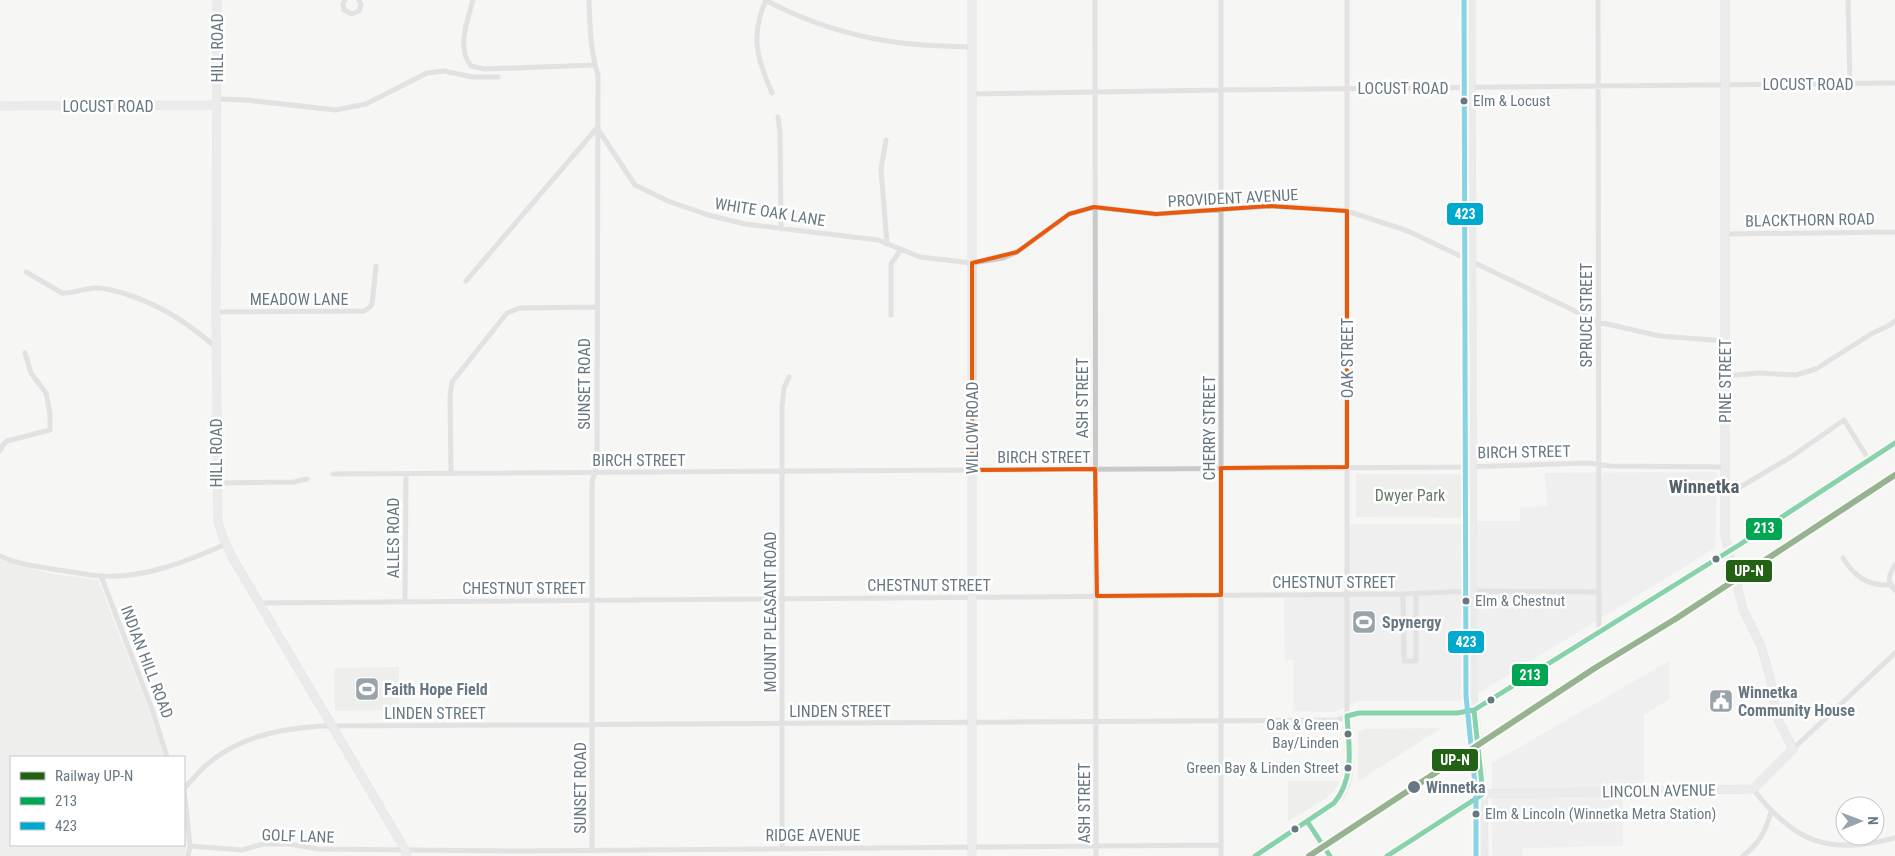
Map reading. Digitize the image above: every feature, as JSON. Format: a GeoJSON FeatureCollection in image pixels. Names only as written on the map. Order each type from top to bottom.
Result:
{"type":"FeatureCollection","features":[{"type":"Feature","properties":{"kind":"street","name":"HILL ROAD"},"geometry":{"type":"LineString","coordinates":[[217,0],[216,483],[218,522],[226,544],[406,853]]}},
{"type":"Feature","properties":{"kind":"street"},"geometry":{"type":"LineString","coordinates":[[345,0],[343,4],[344,10],[352,14],[359,10],[361,5],[359,0]]}},
{"type":"Feature","properties":{"kind":"street"},"geometry":{"type":"LineString","coordinates":[[474,0],[466,22],[464,41],[464,56],[470,66],[484,69],[594,65]]}},
{"type":"Feature","properties":{"kind":"street","name":"SUNSET ROAD"},"geometry":{"type":"LineString","coordinates":[[589,0],[590,34],[594,65],[598,75],[597,464],[592,482],[592,849]]}},
{"type":"Feature","properties":{"kind":"street"},"geometry":{"type":"LineString","coordinates":[[772,93],[760,67],[756,46],[758,21],[766,0],[824,25],[871,38],[908,44],[972,47]]}},
{"type":"Feature","properties":{"kind":"street","name":"WILLOW ROAD"},"geometry":{"type":"LineString","coordinates":[[972,0],[972,856]]}},
{"type":"Feature","properties":{"kind":"street","name":"ASH STREET"},"geometry":{"type":"LineString","coordinates":[[1095,0],[1096,856]]}},
{"type":"Feature","properties":{"kind":"street","name":"CHERRY STREET"},"geometry":{"type":"LineString","coordinates":[[1221,0],[1221,856]]}},
{"type":"Feature","properties":{"kind":"street","name":"OAK STREET"},"geometry":{"type":"LineString","coordinates":[[1347,0],[1347,716]]}},
{"type":"Feature","properties":{"kind":"street"},"geometry":{"type":"LineString","coordinates":[[1471,0],[1474,710],[1482,779],[1484,856]]}},
{"type":"Feature","properties":{"kind":"street","name":"SPRUCE STREET"},"geometry":{"type":"LineString","coordinates":[[1598,0],[1600,631]]}},
{"type":"Feature","properties":{"kind":"street","name":"PINE STREET"},"geometry":{"type":"LineString","coordinates":[[1725,0],[1725,536],[1743,609],[1761,646],[1770,677],[1776,715],[1793,749]]}},
{"type":"Feature","properties":{"kind":"street"},"geometry":{"type":"LineString","coordinates":[[1848,0],[1850,83]]}},
{"type":"Feature","properties":{"kind":"street"},"geometry":{"type":"LineString","coordinates":[[217,102],[246,100],[336,110],[366,104],[427,73],[444,71],[475,77],[498,77]]}},
{"type":"Feature","properties":{"kind":"street","name":"LOCUST ROAD"},"geometry":{"type":"LineString","coordinates":[[972,94],[1347,88],[1895,83]]}},
{"type":"Feature","properties":{"kind":"street","name":"LOCUST ROAD"},"geometry":{"type":"LineString","coordinates":[[0,106],[217,102]]}},
{"type":"Feature","properties":{"kind":"street"},"geometry":{"type":"LineString","coordinates":[[778,117],[780,133],[781,229]]}},
{"type":"Feature","properties":{"kind":"street"},"geometry":{"type":"LineString","coordinates":[[466,281],[597,128]]}},
{"type":"Feature","properties":{"kind":"street","name":"WHITE OAK LANE"},"geometry":{"type":"LineString","coordinates":[[597,128],[635,184],[668,201],[708,215],[745,224],[878,240],[920,257],[972,263]]}},
{"type":"Feature","properties":{"kind":"street"},"geometry":{"type":"LineString","coordinates":[[886,140],[881,169],[887,244]]}},
{"type":"Feature","properties":{"kind":"street","name":"PROVIDENT AVENUE"},"geometry":{"type":"LineString","coordinates":[[972,263],[1003,258],[1017,252],[1069,214],[1094,207],[1156,214],[1221,211],[1269,206],[1347,211],[1408,231],[1598,322],[1660,336],[1725,341]]}},
{"type":"Feature","properties":{"kind":"street","name":"BLACKTHORN ROAD"},"geometry":{"type":"LineString","coordinates":[[1725,234],[1895,232]]}},
{"type":"Feature","properties":{"kind":"street"},"geometry":{"type":"LineString","coordinates":[[892,315],[891,264],[901,250]]}},
{"type":"Feature","properties":{"kind":"street","name":"MEADOW LANE"},"geometry":{"type":"LineString","coordinates":[[216,312],[364,311],[372,304],[376,266]]}},
{"type":"Feature","properties":{"kind":"street"},"geometry":{"type":"LineString","coordinates":[[26,272],[62,293],[67,294],[97,288],[120,292],[145,301],[180,318],[216,347]]}},
{"type":"Feature","properties":{"kind":"street"},"geometry":{"type":"LineString","coordinates":[[451,474],[450,396],[452,382],[507,314],[520,308],[596,307]]}},
{"type":"Feature","properties":{"kind":"street"},"geometry":{"type":"LineString","coordinates":[[1725,376],[1759,373],[1796,375],[1816,369],[1895,321]]}},
{"type":"Feature","properties":{"kind":"street"},"geometry":{"type":"LineString","coordinates":[[0,451],[3,444],[7,441],[50,430],[50,414],[46,394],[31,373],[25,353]]}},
{"type":"Feature","properties":{"kind":"street","name":"MOUNT PLEASANT ROAD"},"geometry":{"type":"LineString","coordinates":[[782,848],[782,406],[784,388],[789,378]]}},
{"type":"Feature","properties":{"kind":"street"},"geometry":{"type":"LineString","coordinates":[[1725,496],[1791,457],[1844,420],[1869,460]]}},
{"type":"Feature","properties":{"kind":"street"},"geometry":{"type":"LineString","coordinates":[[1255,856],[1339,798],[1346,786],[1348,770],[1347,716],[1359,714],[1457,713],[1474,710],[1728,552],[1895,443]]}},
{"type":"Feature","properties":{"kind":"street","name":"BIRCH STREET"},"geometry":{"type":"LineString","coordinates":[[333,474],[1598,464],[1610,466],[1725,466]]}},
{"type":"Feature","properties":{"kind":"street","name":"ALLES ROAD"},"geometry":{"type":"LineString","coordinates":[[405,602],[406,474]]}},
{"type":"Feature","properties":{"kind":"street"},"geometry":{"type":"LineString","coordinates":[[216,483],[294,482],[307,479]]}},
{"type":"Feature","properties":{"kind":"street"},"geometry":{"type":"LineString","coordinates":[[0,556],[36,566],[101,576],[140,573],[188,560],[226,544]]}},
{"type":"Feature","properties":{"kind":"street"},"geometry":{"type":"LineString","coordinates":[[1843,558],[1860,580],[1881,586],[1890,585]]}},
{"type":"Feature","properties":{"kind":"street"},"geometry":{"type":"LineString","coordinates":[[1895,566],[1889,575],[1890,585],[1895,590]]}},
{"type":"Feature","properties":{"kind":"street","name":"INDIAN HILL ROAD"},"geometry":{"type":"LineString","coordinates":[[101,576],[153,712],[167,756]]}},
{"type":"Feature","properties":{"kind":"street","name":"CHESTNUT STREET"},"geometry":{"type":"LineString","coordinates":[[260,603],[1403,594],[1473,591],[1599,592]]}},
{"type":"Feature","properties":{"kind":"street"},"geometry":{"type":"LineString","coordinates":[[1403,594],[1404,661],[1416,661],[1416,593]]}},
{"type":"Feature","properties":{"kind":"street"},"geometry":{"type":"LineString","coordinates":[[1807,844],[1771,812],[1753,789],[1895,653]]}},
{"type":"Feature","properties":{"kind":"street","name":"LINDEN STREET"},"geometry":{"type":"LineString","coordinates":[[333,726],[1338,720],[1347,716]]}},
{"type":"Feature","properties":{"kind":"street"},"geometry":{"type":"LineString","coordinates":[[185,788],[210,762],[239,744],[276,731],[312,726],[333,726]]}},
{"type":"Feature","properties":{"kind":"street","name":"LINCOLN AVENUE"},"geometry":{"type":"LineString","coordinates":[[1483,794],[1753,789]]}},
{"type":"Feature","properties":{"kind":"street"},"geometry":{"type":"LineString","coordinates":[[1386,856],[1483,794]]}},
{"type":"Feature","properties":{"kind":"street"},"geometry":{"type":"LineString","coordinates":[[185,798],[190,846],[188,856]]}},
{"type":"Feature","properties":{"kind":"street"},"geometry":{"type":"LineString","coordinates":[[1743,856],[1757,844],[1766,828],[1771,812]]}},
{"type":"Feature","properties":{"kind":"street"},"geometry":{"type":"LineString","coordinates":[[1307,821],[1330,856]]}},
{"type":"Feature","properties":{"kind":"street"},"geometry":{"type":"LineString","coordinates":[[1867,850],[1895,838]]}},
{"type":"Feature","properties":{"kind":"street","name":"GOLF LANE"},"geometry":{"type":"LineString","coordinates":[[190,846],[242,850],[263,844],[289,844],[318,850],[406,853]]}},
{"type":"Feature","properties":{"kind":"street","name":"RIDGE AVENUE"},"geometry":{"type":"LineString","coordinates":[[406,853],[592,849],[1221,845]]}},
{"type":"Feature","properties":{"kind":"highlighted area"},"geometry":{"type":"Polygon","coordinates":[[[1269,206],[1347,211],[1347,467],[1221,468],[1221,595],[1097,596],[1095,469],[972,470],[972,263],[1017,252],[1069,214],[1094,207],[1156,214],[1269,206]]]}},
{"type":"Feature","properties":{"kind":"shaded area"},"geometry":{"type":"Polygon","coordinates":[[[1717,472],[1715,548],[1482,691],[1458,701],[1358,701],[1335,712],[1293,711],[1293,660],[1285,660],[1284,595],[1347,594],[1347,524],[1473,524],[1473,521],[1520,521],[1520,507],[1547,506],[1545,473],[1717,472]]]}},
{"type":"Feature","properties":{"kind":"shaded area"},"geometry":{"type":"Polygon","coordinates":[[[1669,661],[1669,699],[1644,715],[1644,787],[1623,787],[1623,846],[1523,848],[1523,856],[1492,856],[1492,763],[1669,661]]]}},
{"type":"Feature","properties":{"kind":"green space","name":"Dwyer Park"},"geometry":{"type":"Polygon","coordinates":[[[1356,474],[1464,474],[1463,518],[1356,517],[1356,474]]]}},
{"type":"Feature","properties":{"kind":"green space"},"geometry":{"type":"Polygon","coordinates":[[[0,560],[53,574],[98,580],[152,718],[164,756],[10,756],[10,846],[185,846],[185,819],[187,839],[185,856],[0,856],[0,560]]]}},
{"type":"Feature","properties":{"kind":"green space","name":"Faith Hope Field"},"geometry":{"type":"Polygon","coordinates":[[[399,667],[399,710],[335,711],[334,668],[399,667]]]}},
{"type":"Feature","properties":{"kind":"green space"},"geometry":{"type":"Polygon","coordinates":[[[1442,728],[1358,781],[1358,731],[1366,729],[1442,728]]]}},
{"type":"Feature","properties":{"kind":"green space"},"geometry":{"type":"Polygon","coordinates":[[[1288,781],[1339,781],[1337,787],[1325,798],[1288,821],[1288,781]]]}},
{"type":"Feature","properties":{"kind":"rail line","name":"UP-N"},"geometry":{"type":"LineString","coordinates":[[1309,856],[1595,668],[1677,618],[1895,475]]}},
{"type":"Feature","properties":{"kind":"transit line","name":"423"},"geometry":{"type":"LineString","coordinates":[[1464,0],[1466,696],[1476,794],[1476,856]]}},
{"type":"Feature","properties":{"kind":"transit line","name":"213"},"geometry":{"type":"LineString","coordinates":[[1347,716],[1359,713],[1457,713],[1474,710],[1739,545],[1895,443]]}},
{"type":"Feature","properties":{"kind":"transit line","name":"213"},"geometry":{"type":"LineString","coordinates":[[1474,710],[1483,794]]}},
{"type":"Feature","properties":{"kind":"transit line","name":"213"},"geometry":{"type":"LineString","coordinates":[[1255,856],[1334,803],[1341,793],[1348,772],[1349,761],[1347,716]]}},
{"type":"Feature","properties":{"kind":"transit line","name":"213"},"geometry":{"type":"LineString","coordinates":[[1387,856],[1483,794]]}},
{"type":"Feature","properties":{"kind":"transit line","name":"213"},"geometry":{"type":"LineString","coordinates":[[1307,821],[1330,856]]}},
{"type":"Feature","properties":{"kind":"place","name":"Elm & Locust"},"geometry":{"type":"Point","coordinates":[1464,101]}},
{"type":"Feature","properties":{"kind":"place","name":"Elm & Chestnut"},"geometry":{"type":"Point","coordinates":[1466,601]}},
{"type":"Feature","properties":{"kind":"place","name":"Spynergy"},"geometry":{"type":"Point","coordinates":[1364,622]}},
{"type":"Feature","properties":{"kind":"place","name":"Faith Hope Field"},"geometry":{"type":"Point","coordinates":[367,689]}},
{"type":"Feature","properties":{"kind":"place","name":"Winnetka Community House"},"geometry":{"type":"Point","coordinates":[1721,701]}},
{"type":"Feature","properties":{"kind":"place","name":"Oak & Green Bay/Linden"},"geometry":{"type":"Point","coordinates":[1348,734]}},
{"type":"Feature","properties":{"kind":"place","name":"Green Bay & Linden Street"},"geometry":{"type":"Point","coordinates":[1348,768]}},
{"type":"Feature","properties":{"kind":"place","name":"Winnetka"},"geometry":{"type":"Point","coordinates":[1414,787]}},
{"type":"Feature","properties":{"kind":"place","name":"Elm & Lincoln (Winnetka Metra Station)"},"geometry":{"type":"Point","coordinates":[1476,814]}},
{"type":"Feature","properties":{"kind":"district","name":"Winnetka"},"geometry":{"type":"Point","coordinates":[1704,486]}}]}
